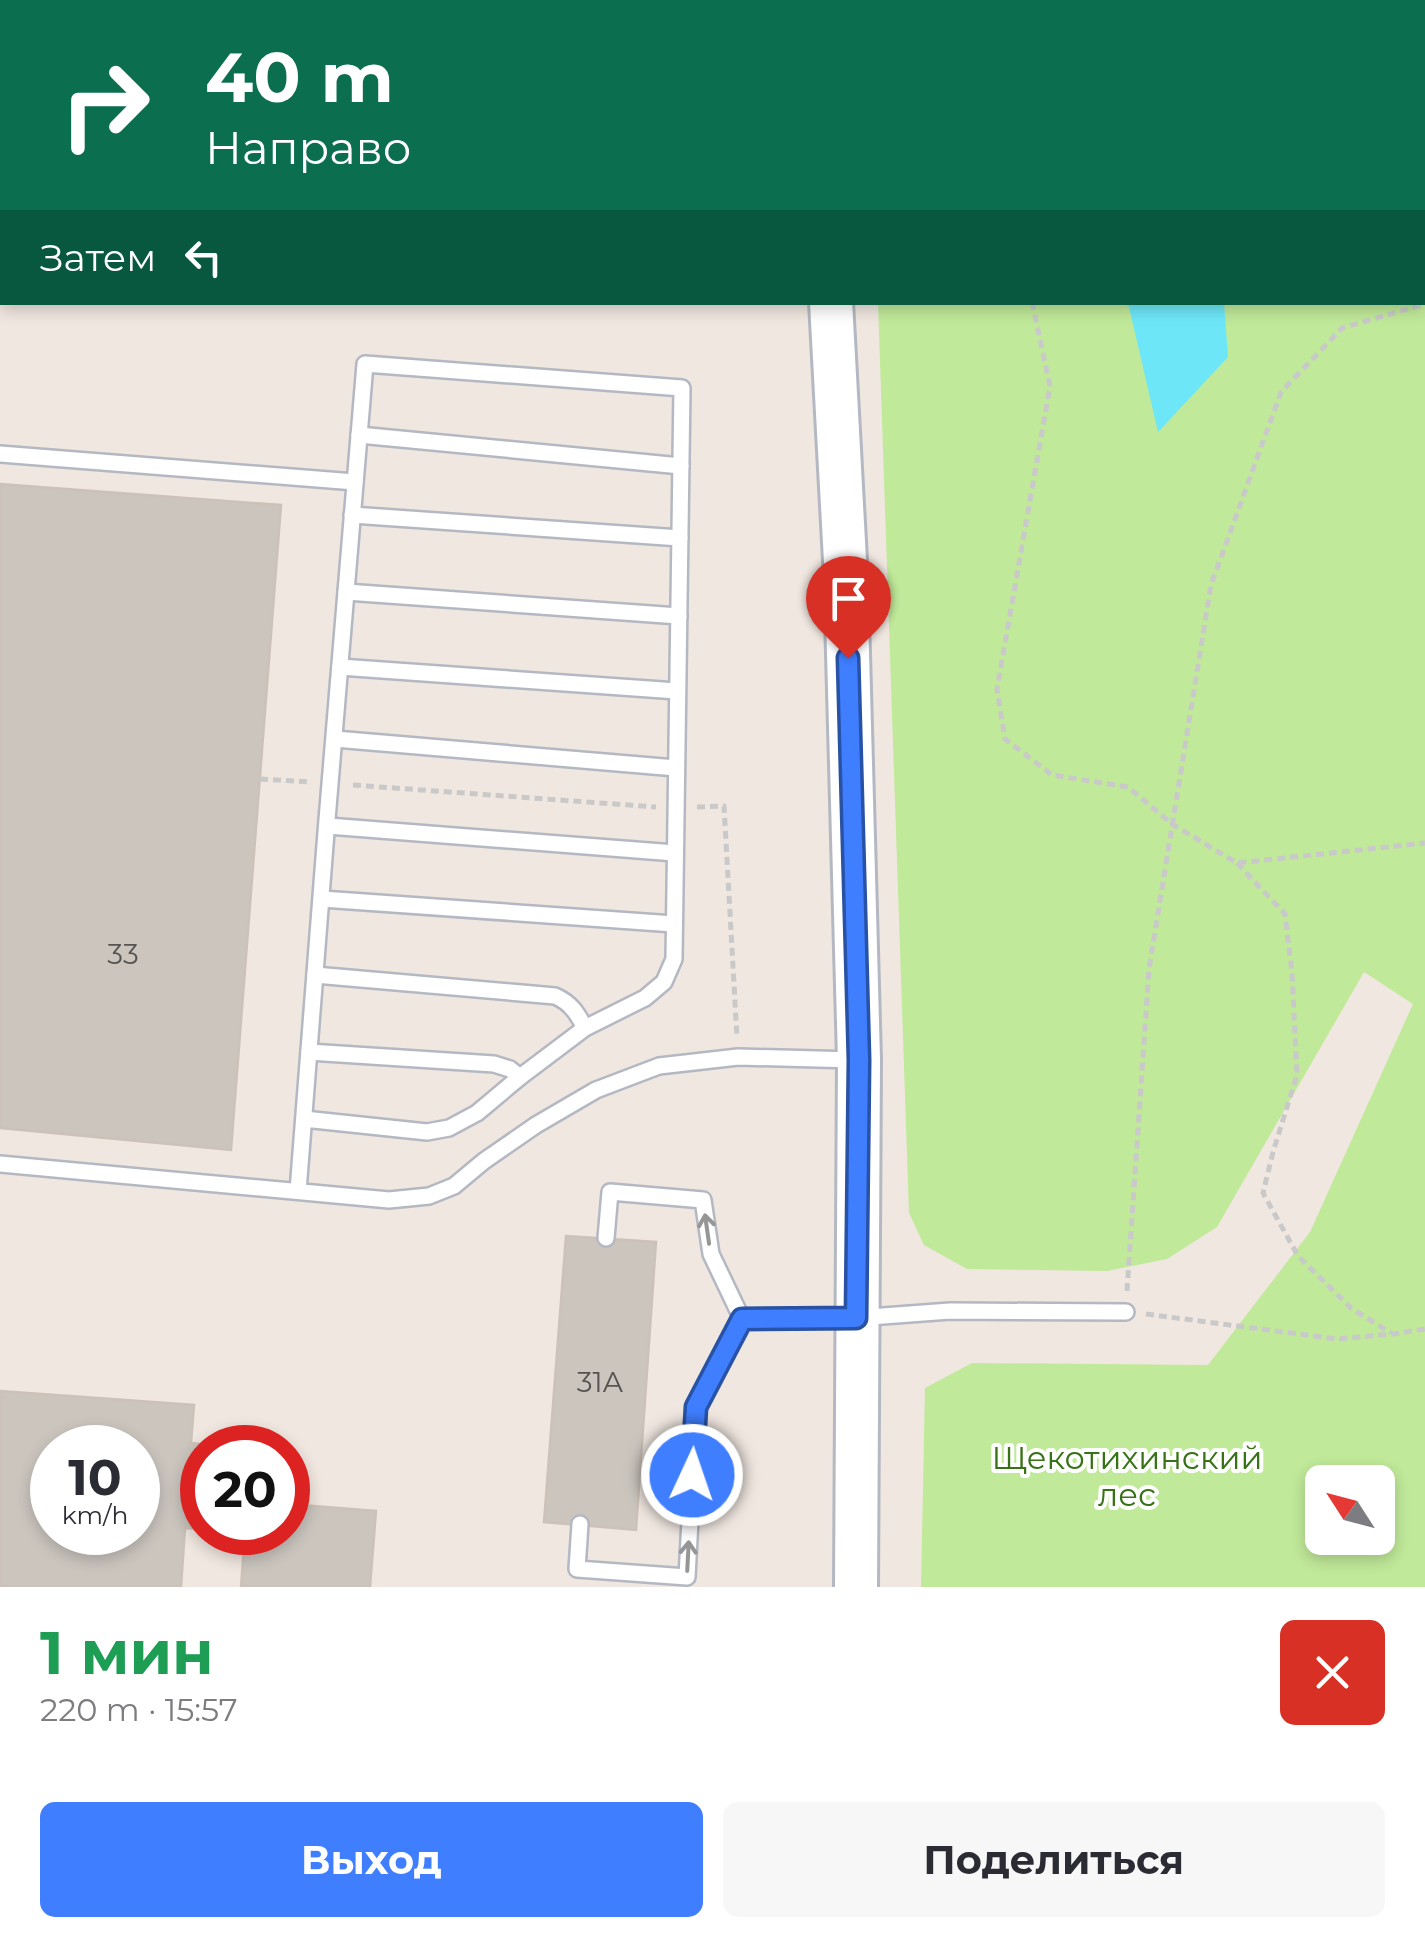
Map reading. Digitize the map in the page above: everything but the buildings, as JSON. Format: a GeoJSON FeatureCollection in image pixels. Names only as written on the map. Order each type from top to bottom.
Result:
{"type":"FeatureCollection","features":[{"type":"Feature","properties":{"kind":"main road"},"geometry":{"type":"LineString","coordinates":[[831,305],[846,579],[859,1060],[854,1582]]}},
{"type":"Feature","properties":{"kind":"lane"},"geometry":{"type":"LineString","coordinates":[[298,1191],[364,364],[682,388],[674,959],[664,982],[645,998],[586,1028],[477,1113],[449,1128],[427,1132],[304,1120]]}},
{"type":"Feature","properties":{"kind":"lane"},"geometry":{"type":"LineString","coordinates":[[358,435],[681,466]]}},
{"type":"Feature","properties":{"kind":"lane"},"geometry":{"type":"LineString","coordinates":[[0,454],[355,482]]}},
{"type":"Feature","properties":{"kind":"lane"},"geometry":{"type":"LineString","coordinates":[[352,515],[680,538]]}},
{"type":"Feature","properties":{"kind":"lane"},"geometry":{"type":"LineString","coordinates":[[346,592],[679,616]]}},
{"type":"Feature","properties":{"kind":"lane"},"geometry":{"type":"LineString","coordinates":[[340,668],[678,691]]}},
{"type":"Feature","properties":{"kind":"lane"},"geometry":{"type":"LineString","coordinates":[[335,739],[676,768]]}},
{"type":"Feature","properties":{"kind":"lane"},"geometry":{"type":"LineString","coordinates":[[328,826],[675,853]]}},
{"type":"Feature","properties":{"kind":"lane"},"geometry":{"type":"LineString","coordinates":[[322,899],[674,924]]}},
{"type":"Feature","properties":{"kind":"lane"},"geometry":{"type":"LineString","coordinates":[[315,975],[555,996],[575,1010],[586,1028]]}},
{"type":"Feature","properties":{"kind":"lane"},"geometry":{"type":"LineString","coordinates":[[309,1052],[494,1064],[520,1077]]}},
{"type":"Feature","properties":{"kind":"lane"},"geometry":{"type":"LineString","coordinates":[[0,1164],[389,1200],[429,1196],[454,1186],[536,1125],[596,1090],[659,1066],[738,1057],[859,1060]]}},
{"type":"Feature","properties":{"kind":"lane"},"geometry":{"type":"LineString","coordinates":[[606,1238],[610,1192],[703,1200],[711,1254],[742,1319]]}},
{"type":"Feature","properties":{"kind":"lane"},"geometry":{"type":"LineString","coordinates":[[742,1319],[950,1312],[1126,1312]]}},
{"type":"Feature","properties":{"kind":"lane"},"geometry":{"type":"LineString","coordinates":[[580,1524],[577,1570],[687,1578],[696,1407],[742,1319]]}},
{"type":"Feature","properties":{"kind":"path"},"geometry":{"type":"LineString","coordinates":[[1033,305],[1050,386],[998,689],[1006,738],[1052,775],[1128,787],[1172,824],[1237,863],[1285,914],[1297,1075],[1263,1193],[1298,1256],[1352,1308],[1394,1334]]}},
{"type":"Feature","properties":{"kind":"path"},"geometry":{"type":"LineString","coordinates":[[1422,305],[1342,328],[1280,392],[1210,585],[1148,968],[1126,1312],[1337,1339],[1425,1329]]}},
{"type":"Feature","properties":{"kind":"path"},"geometry":{"type":"LineString","coordinates":[[1237,863],[1425,843]]}},
{"type":"Feature","properties":{"kind":"green space","name":"Щекотихинский лес"},"geometry":{"type":"Polygon","coordinates":[[[878,305],[1425,305],[1425,1587],[921,1587],[925,1388],[972,1363],[1208,1365],[1310,1232],[1413,1004],[1364,972],[1217,1227],[1167,1259],[1107,1271],[967,1269],[924,1245],[909,1213],[878,305]]]}},
{"type":"Feature","properties":{"kind":"water"},"geometry":{"type":"Polygon","coordinates":[[[1224,305],[1228,357],[1158,432],[1129,307],[1224,305]]]}},
{"type":"Feature","properties":{"kind":"route"},"geometry":{"type":"LineString","coordinates":[[692,1475],[696,1407],[742,1319],[856,1318],[859,1060],[848,658]]}}]}
